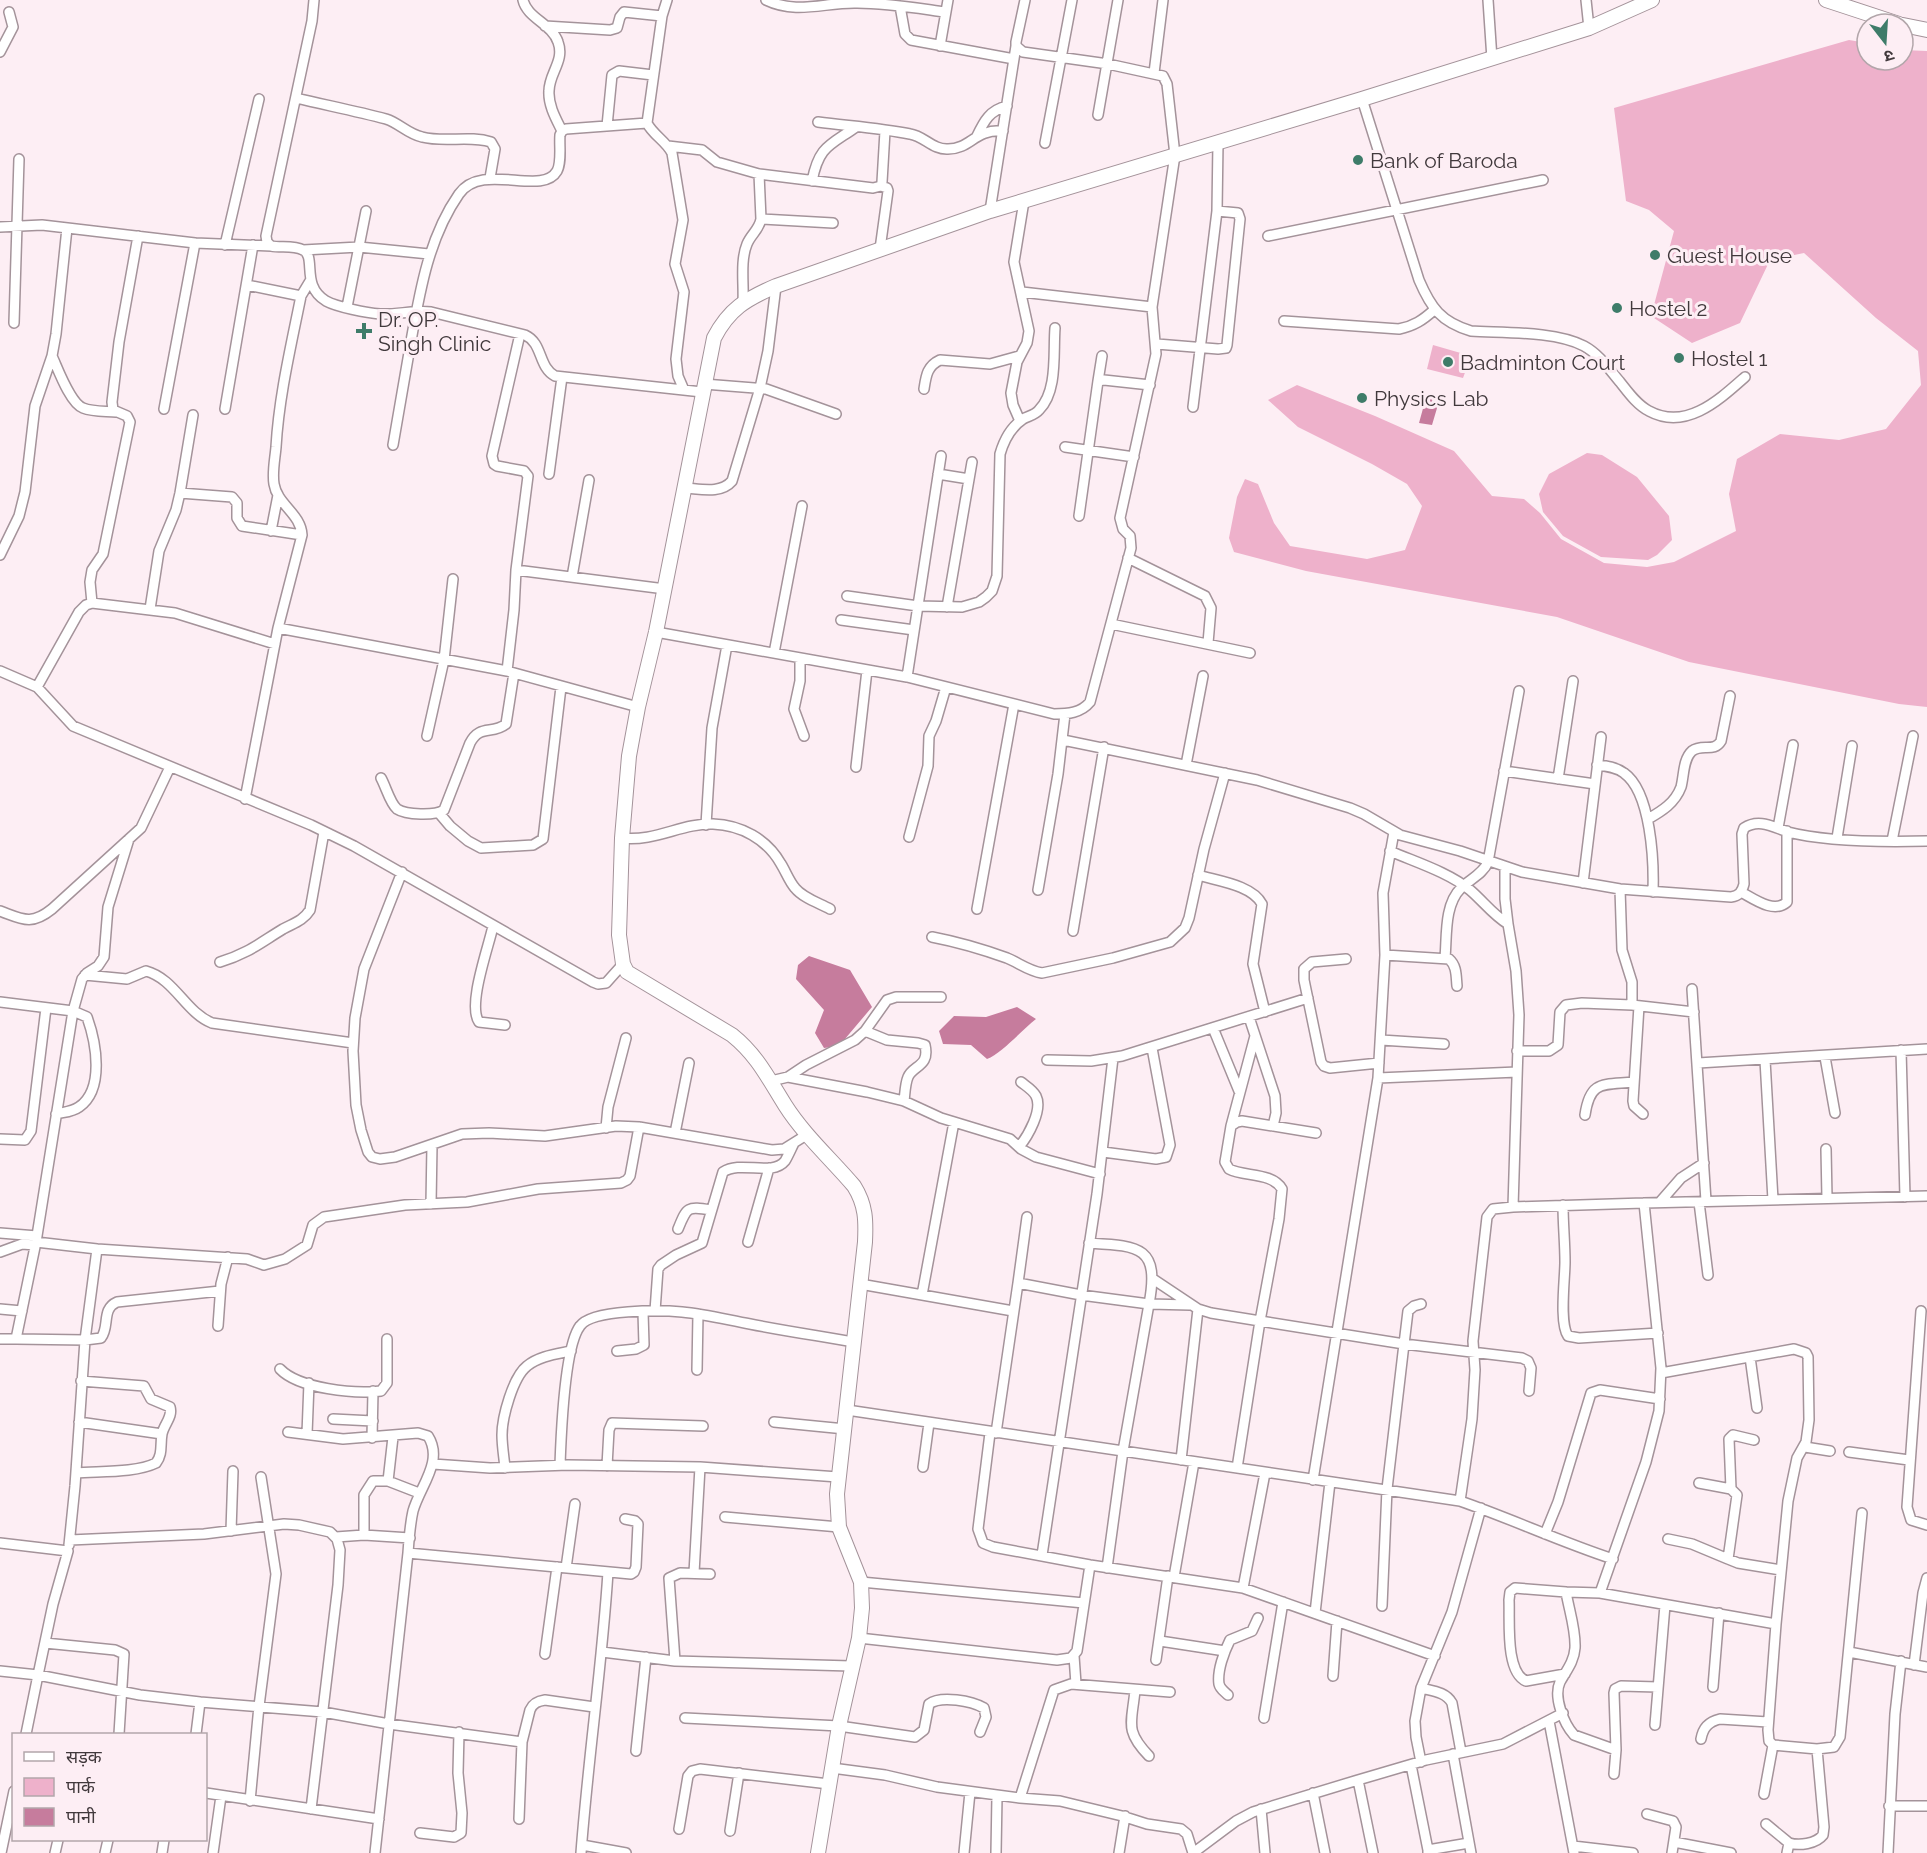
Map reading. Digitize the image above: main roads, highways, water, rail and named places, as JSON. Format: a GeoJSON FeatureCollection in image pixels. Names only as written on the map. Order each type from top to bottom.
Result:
{"type":"FeatureCollection","features":[{"type":"Feature","properties":{"kind":"water"},"geometry":{"type":"Polygon","coordinates":[[[1427,394],[1440,398],[1432,425],[1419,423],[1427,394]]]}},
{"type":"Feature","properties":{"kind":"water"},"geometry":{"type":"Polygon","coordinates":[[[809,956],[850,970],[872,1007],[839,1046],[824,1048],[815,1033],[824,1010],[796,979],[798,965],[809,956]]]}},
{"type":"Feature","properties":{"kind":"water"},"geometry":{"type":"Polygon","coordinates":[[[1017,1007],[1036,1019],[1005,1047],[987,1059],[971,1045],[943,1044],[939,1031],[954,1016],[986,1017],[1017,1007]]]}},
{"type":"Feature","properties":{"kind":"place","name":"Bank of Baroda"},"geometry":{"type":"Point","coordinates":[1358,160]}},
{"type":"Feature","properties":{"kind":"place","name":"Guest House"},"geometry":{"type":"Point","coordinates":[1655,255]}},
{"type":"Feature","properties":{"kind":"place","name":"Hostel 2"},"geometry":{"type":"Point","coordinates":[1617,308]}},
{"type":"Feature","properties":{"kind":"place","name":"Dr. OP. Singh Clinic"},"geometry":{"type":"Point","coordinates":[364,331]}},
{"type":"Feature","properties":{"kind":"place","name":"Hostel 1"},"geometry":{"type":"Point","coordinates":[1679,358]}},
{"type":"Feature","properties":{"kind":"place","name":"Badminton Court"},"geometry":{"type":"Point","coordinates":[1448,362]}},
{"type":"Feature","properties":{"kind":"place","name":"Physics Lab"},"geometry":{"type":"Point","coordinates":[1362,398]}}]}
